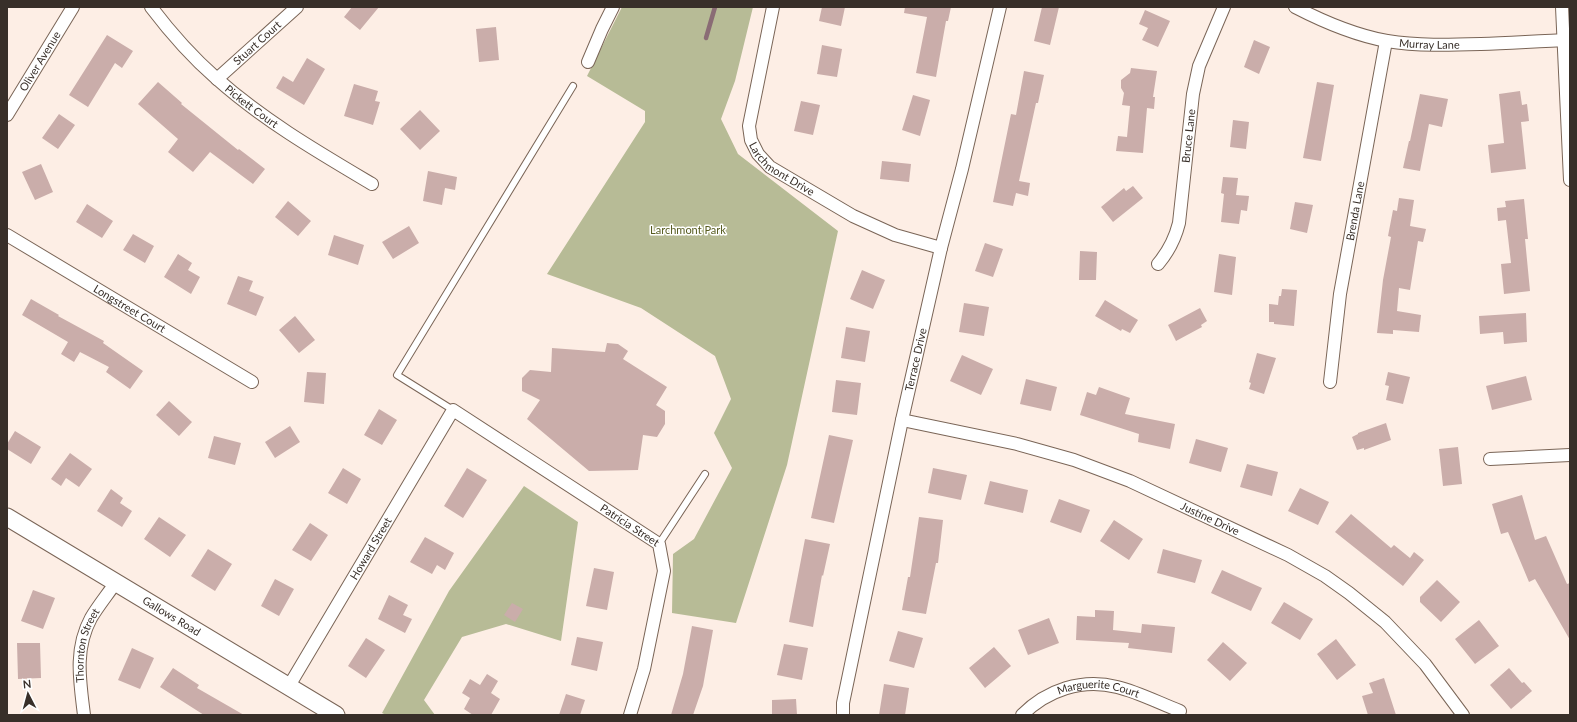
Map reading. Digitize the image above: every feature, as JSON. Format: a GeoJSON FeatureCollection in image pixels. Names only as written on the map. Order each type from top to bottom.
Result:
{"type":"FeatureCollection","features":[{"type":"Feature","properties":{"kind":"main road","name":"Gallows Road"},"geometry":{"type":"LineString","coordinates":[[7,516],[336,715]]}},
{"type":"Feature","properties":{"kind":"street","name":"Oliver Avenue"},"geometry":{"type":"LineString","coordinates":[[7,115],[73,7]]}},
{"type":"Feature","properties":{"kind":"street","name":"Pickett Court"},"geometry":{"type":"LineString","coordinates":[[151,7],[191,54],[254,109],[297,138],[372,184]]}},
{"type":"Feature","properties":{"kind":"street","name":"Stuart Court"},"geometry":{"type":"LineString","coordinates":[[217,78],[297,7]]}},
{"type":"Feature","properties":{"kind":"street"},"geometry":{"type":"LineString","coordinates":[[588,62],[613,7]]}},
{"type":"Feature","properties":{"kind":"street","name":"Larchmont Drive"},"geometry":{"type":"LineString","coordinates":[[773,7],[749,126],[751,140],[758,154],[770,167],[853,216],[895,235],[940,248]]}},
{"type":"Feature","properties":{"kind":"street","name":"Terrace Drive"},"geometry":{"type":"LineString","coordinates":[[842,715],[843,703],[902,420],[940,248],[962,169],[1000,7]]}},
{"type":"Feature","properties":{"kind":"street","name":"Bruce Lane"},"geometry":{"type":"LineString","coordinates":[[1158,264],[1169,251],[1176,236],[1179,223],[1193,94],[1200,66],[1224,7]]}},
{"type":"Feature","properties":{"kind":"street","name":"Murray Lane"},"geometry":{"type":"LineString","coordinates":[[1295,7],[1325,22],[1355,33],[1386,41],[1418,45],[1443,46],[1567,40]]}},
{"type":"Feature","properties":{"kind":"street"},"geometry":{"type":"LineString","coordinates":[[1562,7],[1567,40],[1570,180]]}},
{"type":"Feature","properties":{"kind":"street","name":"Brenda Lane"},"geometry":{"type":"LineString","coordinates":[[1330,382],[1340,294],[1386,41]]}},
{"type":"Feature","properties":{"kind":"street","name":"Longstreet Court"},"geometry":{"type":"LineString","coordinates":[[7,235],[252,382]]}},
{"type":"Feature","properties":{"kind":"street","name":"Patricia Street"},"geometry":{"type":"LineString","coordinates":[[453,410],[659,544],[664,571],[644,669],[630,715]]}},
{"type":"Feature","properties":{"kind":"street","name":"Howard Street"},"geometry":{"type":"LineString","coordinates":[[289,686],[453,410]]}},
{"type":"Feature","properties":{"kind":"street","name":"Justine Drive"},"geometry":{"type":"LineString","coordinates":[[902,420],[1017,444],[1074,460],[1130,481],[1288,555],[1325,576],[1352,595],[1385,622],[1424,664],[1463,715]]}},
{"type":"Feature","properties":{"kind":"street"},"geometry":{"type":"LineString","coordinates":[[1490,458],[1570,455]]}},
{"type":"Feature","properties":{"kind":"street","name":"Thornton Street"},"geometry":{"type":"LineString","coordinates":[[84,715],[79,672],[80,650],[86,630],[92,618],[116,582]]}},
{"type":"Feature","properties":{"kind":"street","name":"Marguerite Court"},"geometry":{"type":"LineString","coordinates":[[1022,715],[1045,696],[1062,689],[1080,685],[1096,684],[1123,688],[1180,711]]}},
{"type":"Feature","properties":{"kind":"lane"},"geometry":{"type":"LineString","coordinates":[[453,410],[397,375],[573,86]]}},
{"type":"Feature","properties":{"kind":"lane"},"geometry":{"type":"LineString","coordinates":[[659,544],[705,474]]}},
{"type":"Feature","properties":{"kind":"green space","name":"Larchmont Park"},"geometry":{"type":"Polygon","coordinates":[[[622,7],[753,7],[735,81],[721,119],[738,154],[838,231],[787,465],[736,623],[672,613],[673,554],[694,539],[732,468],[714,433],[731,399],[715,356],[641,308],[547,274],[645,122],[645,111],[587,76],[622,7]]]}},
{"type":"Feature","properties":{"kind":"green space"},"geometry":{"type":"Polygon","coordinates":[[[524,486],[578,522],[561,641],[506,624],[462,637],[424,700],[435,715],[386,715],[382,713],[449,591],[524,486]]]}},
{"type":"Feature","properties":{"kind":"building"},"geometry":{"type":"Polygon","coordinates":[[[352,7],[379,7],[360,30],[344,17],[352,7]]]}},
{"type":"Feature","properties":{"kind":"building"},"geometry":{"type":"Polygon","coordinates":[[[822,7],[845,7],[841,26],[819,21],[822,7]]]}},
{"type":"Feature","properties":{"kind":"building"},"geometry":{"type":"Polygon","coordinates":[[[905,7],[951,7],[948,21],[946,21],[936,77],[916,73],[927,17],[904,13],[905,7]]]}},
{"type":"Feature","properties":{"kind":"building"},"geometry":{"type":"Polygon","coordinates":[[[1042,7],[1059,7],[1050,45],[1034,41],[1042,7]]]}},
{"type":"Feature","properties":{"kind":"building"},"geometry":{"type":"Polygon","coordinates":[[[1145,10],[1170,21],[1158,47],[1142,40],[1148,28],[1139,24],[1145,10]]]}},
{"type":"Feature","properties":{"kind":"building"},"geometry":{"type":"Polygon","coordinates":[[[496,27],[499,60],[479,62],[476,29],[496,27]]]}},
{"type":"Feature","properties":{"kind":"building"},"geometry":{"type":"Polygon","coordinates":[[[107,35],[133,51],[122,68],[115,63],[88,107],[69,95],[107,35]]]}},
{"type":"Feature","properties":{"kind":"building"},"geometry":{"type":"Polygon","coordinates":[[[1254,40],[1270,47],[1259,74],[1244,67],[1254,40]]]}},
{"type":"Feature","properties":{"kind":"building"},"geometry":{"type":"Polygon","coordinates":[[[822,45],[842,49],[837,77],[817,74],[822,45]]]}},
{"type":"Feature","properties":{"kind":"building"},"geometry":{"type":"Polygon","coordinates":[[[307,58],[325,69],[304,105],[276,88],[283,76],[293,82],[307,58]]]}},
{"type":"Feature","properties":{"kind":"building"},"geometry":{"type":"Polygon","coordinates":[[[1131,68],[1157,71],[1153,97],[1155,97],[1154,109],[1147,108],[1143,153],[1116,151],[1118,136],[1127,137],[1130,106],[1122,105],[1124,93],[1121,88],[1121,80],[1130,73],[1131,68]]]}},
{"type":"Feature","properties":{"kind":"building"},"geometry":{"type":"Polygon","coordinates":[[[1024,71],[1044,75],[1038,103],[1036,103],[1019,181],[1030,183],[1028,196],[1016,193],[1013,206],[993,202],[1011,114],[1016,115],[1024,71]]]}},
{"type":"Feature","properties":{"kind":"building"},"geometry":{"type":"Polygon","coordinates":[[[158,82],[182,103],[181,104],[238,150],[239,149],[265,169],[253,184],[210,152],[193,172],[168,152],[178,139],[138,104],[158,82]]]}},
{"type":"Feature","properties":{"kind":"building"},"geometry":{"type":"Polygon","coordinates":[[[1317,82],[1334,85],[1321,161],[1303,158],[1317,82]]]}},
{"type":"Feature","properties":{"kind":"building"},"geometry":{"type":"Polygon","coordinates":[[[354,84],[378,91],[375,101],[380,102],[373,125],[344,116],[354,84]]]}},
{"type":"Feature","properties":{"kind":"building"},"geometry":{"type":"Polygon","coordinates":[[[1520,91],[1522,105],[1527,104],[1529,121],[1521,122],[1526,169],[1491,173],[1488,145],[1504,143],[1499,94],[1520,91]]]}},
{"type":"Feature","properties":{"kind":"building"},"geometry":{"type":"Polygon","coordinates":[[[1420,94],[1448,99],[1442,127],[1429,124],[1420,171],[1403,168],[1420,94]]]}},
{"type":"Feature","properties":{"kind":"building"},"geometry":{"type":"Polygon","coordinates":[[[913,95],[930,100],[920,136],[902,130],[913,95]]]}},
{"type":"Feature","properties":{"kind":"building"},"geometry":{"type":"Polygon","coordinates":[[[801,101],[820,105],[813,135],[794,131],[801,101]]]}},
{"type":"Feature","properties":{"kind":"building"},"geometry":{"type":"Polygon","coordinates":[[[420,110],[440,131],[420,150],[400,129],[420,110]]]}},
{"type":"Feature","properties":{"kind":"building"},"geometry":{"type":"Polygon","coordinates":[[[59,114],[75,125],[58,149],[42,138],[59,114]]]}},
{"type":"Feature","properties":{"kind":"building"},"geometry":{"type":"Polygon","coordinates":[[[1233,120],[1249,122],[1246,149],[1230,147],[1233,120]]]}},
{"type":"Feature","properties":{"kind":"building"},"geometry":{"type":"Polygon","coordinates":[[[882,161],[911,164],[909,182],[880,179],[882,161]]]}},
{"type":"Feature","properties":{"kind":"building"},"geometry":{"type":"Polygon","coordinates":[[[41,164],[53,192],[35,200],[22,172],[41,164]]]}},
{"type":"Feature","properties":{"kind":"building"},"geometry":{"type":"Polygon","coordinates":[[[428,171],[457,177],[455,190],[445,188],[442,205],[423,201],[428,171]]]}},
{"type":"Feature","properties":{"kind":"building"},"geometry":{"type":"Polygon","coordinates":[[[1223,177],[1238,178],[1236,195],[1249,196],[1247,211],[1241,210],[1239,224],[1221,222],[1224,194],[1221,193],[1223,177]]]}},
{"type":"Feature","properties":{"kind":"building"},"geometry":{"type":"Polygon","coordinates":[[[1133,186],[1143,198],[1113,222],[1101,207],[1124,188],[1126,191],[1133,186]]]}},
{"type":"Feature","properties":{"kind":"building"},"geometry":{"type":"Polygon","coordinates":[[[1399,198],[1414,200],[1410,226],[1426,229],[1423,242],[1418,241],[1410,290],[1399,288],[1397,311],[1421,315],[1419,332],[1393,330],[1393,334],[1377,333],[1383,280],[1391,237],[1388,236],[1393,210],[1397,211],[1399,198]]]}},
{"type":"Feature","properties":{"kind":"building"},"geometry":{"type":"Polygon","coordinates":[[[1524,199],[1528,239],[1525,239],[1530,291],[1504,294],[1501,264],[1511,263],[1506,220],[1498,221],[1497,208],[1506,207],[1505,201],[1524,199]]]}},
{"type":"Feature","properties":{"kind":"building"},"geometry":{"type":"Polygon","coordinates":[[[288,201],[311,221],[298,236],[275,217],[288,201]]]}},
{"type":"Feature","properties":{"kind":"building"},"geometry":{"type":"Polygon","coordinates":[[[1295,202],[1313,205],[1307,233],[1290,229],[1295,202]]]}},
{"type":"Feature","properties":{"kind":"building"},"geometry":{"type":"Polygon","coordinates":[[[87,204],[113,221],[102,238],[76,222],[87,204]]]}},
{"type":"Feature","properties":{"kind":"building"},"geometry":{"type":"Polygon","coordinates":[[[409,226],[419,243],[393,259],[382,242],[409,226]]]}},
{"type":"Feature","properties":{"kind":"building"},"geometry":{"type":"Polygon","coordinates":[[[133,234],[154,246],[145,263],[123,250],[133,234]]]}},
{"type":"Feature","properties":{"kind":"building"},"geometry":{"type":"Polygon","coordinates":[[[334,235],[364,245],[358,265],[328,255],[334,235]]]}},
{"type":"Feature","properties":{"kind":"building"},"geometry":{"type":"Polygon","coordinates":[[[985,243],[1003,249],[993,277],[975,271],[985,243]]]}},
{"type":"Feature","properties":{"kind":"building"},"geometry":{"type":"Polygon","coordinates":[[[1080,251],[1097,252],[1096,280],[1079,280],[1080,251]]]}},
{"type":"Feature","properties":{"kind":"building"},"geometry":{"type":"Polygon","coordinates":[[[178,254],[192,263],[188,270],[200,277],[191,294],[164,277],[178,254]]]}},
{"type":"Feature","properties":{"kind":"building"},"geometry":{"type":"Polygon","coordinates":[[[1219,254],[1236,257],[1232,295],[1214,292],[1219,254]]]}},
{"type":"Feature","properties":{"kind":"building"},"geometry":{"type":"Polygon","coordinates":[[[862,270],[885,280],[873,309],[850,299],[862,270]]]}},
{"type":"Feature","properties":{"kind":"building"},"geometry":{"type":"Polygon","coordinates":[[[238,276],[253,281],[249,291],[264,297],[256,316],[227,304],[238,276]]]}},
{"type":"Feature","properties":{"kind":"building"},"geometry":{"type":"Polygon","coordinates":[[[1282,289],[1297,290],[1294,326],[1269,322],[1269,304],[1278,305],[1279,296],[1281,296],[1282,289]]]}},
{"type":"Feature","properties":{"kind":"building"},"geometry":{"type":"Polygon","coordinates":[[[31,299],[59,315],[58,316],[104,341],[103,343],[143,371],[130,389],[106,372],[109,367],[80,352],[74,362],[61,354],[68,342],[22,315],[31,299]]]}},
{"type":"Feature","properties":{"kind":"building"},"geometry":{"type":"Polygon","coordinates":[[[1105,300],[1138,320],[1130,333],[1122,329],[1121,331],[1095,316],[1105,300]]]}},
{"type":"Feature","properties":{"kind":"building"},"geometry":{"type":"Polygon","coordinates":[[[964,303],[989,307],[984,336],[959,332],[964,303]]]}},
{"type":"Feature","properties":{"kind":"building"},"geometry":{"type":"Polygon","coordinates":[[[1200,308],[1207,321],[1201,325],[1202,327],[1176,341],[1168,325],[1200,308]]]}},
{"type":"Feature","properties":{"kind":"building"},"geometry":{"type":"Polygon","coordinates":[[[1526,313],[1527,342],[1504,344],[1503,332],[1480,334],[1479,316],[1526,313]]]}},
{"type":"Feature","properties":{"kind":"building"},"geometry":{"type":"Polygon","coordinates":[[[295,316],[315,340],[299,353],[279,330],[295,316]]]}},
{"type":"Feature","properties":{"kind":"building"},"geometry":{"type":"Polygon","coordinates":[[[846,327],[870,331],[865,362],[841,358],[846,327]]]}},
{"type":"Feature","properties":{"kind":"building"},"geometry":{"type":"Polygon","coordinates":[[[607,343],[618,344],[628,351],[623,359],[667,387],[656,405],[665,411],[665,424],[657,437],[643,435],[638,470],[589,471],[527,419],[540,400],[522,391],[522,378],[530,370],[551,372],[552,348],[605,352],[607,343]]]}},
{"type":"Feature","properties":{"kind":"building"},"geometry":{"type":"Polygon","coordinates":[[[1257,353],[1276,358],[1264,394],[1249,389],[1251,383],[1249,382],[1257,353]]]}},
{"type":"Feature","properties":{"kind":"building"},"geometry":{"type":"Polygon","coordinates":[[[962,355],[993,369],[981,395],[950,381],[962,355]]]}},
{"type":"Feature","properties":{"kind":"building"},"geometry":{"type":"Polygon","coordinates":[[[307,372],[326,373],[324,404],[304,402],[307,372]]]}},
{"type":"Feature","properties":{"kind":"building"},"geometry":{"type":"Polygon","coordinates":[[[1388,372],[1410,377],[1403,404],[1386,400],[1389,386],[1385,385],[1388,372]]]}},
{"type":"Feature","properties":{"kind":"building"},"geometry":{"type":"Polygon","coordinates":[[[1526,376],[1532,400],[1492,410],[1486,386],[1526,376]]]}},
{"type":"Feature","properties":{"kind":"building"},"geometry":{"type":"Polygon","coordinates":[[[1026,379],[1057,387],[1051,411],[1020,404],[1026,379]]]}},
{"type":"Feature","properties":{"kind":"building"},"geometry":{"type":"Polygon","coordinates":[[[836,380],[861,383],[857,415],[832,412],[836,380]]]}},
{"type":"Feature","properties":{"kind":"building"},"geometry":{"type":"Polygon","coordinates":[[[1099,387],[1130,398],[1125,414],[1175,424],[1170,449],[1138,442],[1139,434],[1080,415],[1087,392],[1096,395],[1099,387]]]}},
{"type":"Feature","properties":{"kind":"building"},"geometry":{"type":"Polygon","coordinates":[[[169,401],[192,422],[179,436],[156,415],[169,401]]]}},
{"type":"Feature","properties":{"kind":"building"},"geometry":{"type":"Polygon","coordinates":[[[379,409],[397,420],[382,445],[364,435],[379,409]]]}},
{"type":"Feature","properties":{"kind":"building"},"geometry":{"type":"Polygon","coordinates":[[[1386,423],[1391,440],[1364,450],[1364,448],[1357,450],[1352,437],[1358,433],[1386,423]]]}},
{"type":"Feature","properties":{"kind":"building"},"geometry":{"type":"Polygon","coordinates":[[[290,426],[300,442],[275,458],[265,442],[290,426]]]}},
{"type":"Feature","properties":{"kind":"building"},"geometry":{"type":"Polygon","coordinates":[[[15,431],[41,447],[31,464],[7,449],[7,444],[15,431]]]}},
{"type":"Feature","properties":{"kind":"building"},"geometry":{"type":"Polygon","coordinates":[[[829,435],[853,440],[834,523],[811,518],[829,435]]]}},
{"type":"Feature","properties":{"kind":"building"},"geometry":{"type":"Polygon","coordinates":[[[214,436],[241,443],[235,465],[208,458],[214,436]]]}},
{"type":"Feature","properties":{"kind":"building"},"geometry":{"type":"Polygon","coordinates":[[[1196,439],[1228,448],[1221,472],[1189,463],[1196,439]]]}},
{"type":"Feature","properties":{"kind":"building"},"geometry":{"type":"Polygon","coordinates":[[[1458,447],[1462,484],[1443,486],[1439,449],[1458,447]]]}},
{"type":"Feature","properties":{"kind":"building"},"geometry":{"type":"Polygon","coordinates":[[[70,453],[92,469],[79,487],[66,478],[61,486],[51,479],[70,453]]]}},
{"type":"Feature","properties":{"kind":"building"},"geometry":{"type":"Polygon","coordinates":[[[1247,464],[1278,472],[1272,496],[1240,487],[1247,464]]]}},
{"type":"Feature","properties":{"kind":"building"},"geometry":{"type":"Polygon","coordinates":[[[343,468],[361,479],[347,504],[328,493],[343,468]]]}},
{"type":"Feature","properties":{"kind":"building"},"geometry":{"type":"Polygon","coordinates":[[[467,468],[487,480],[463,518],[444,506],[467,468]]]}},
{"type":"Feature","properties":{"kind":"building"},"geometry":{"type":"Polygon","coordinates":[[[933,468],[967,475],[961,500],[928,493],[933,468]]]}},
{"type":"Feature","properties":{"kind":"building"},"geometry":{"type":"Polygon","coordinates":[[[990,481],[1028,490],[1023,513],[984,504],[990,481]]]}},
{"type":"Feature","properties":{"kind":"building"},"geometry":{"type":"Polygon","coordinates":[[[1300,488],[1329,502],[1318,525],[1288,511],[1300,488]]]}},
{"type":"Feature","properties":{"kind":"building"},"geometry":{"type":"Polygon","coordinates":[[[111,489],[123,498],[120,503],[132,511],[122,527],[97,511],[111,489]]]}},
{"type":"Feature","properties":{"kind":"building"},"geometry":{"type":"Polygon","coordinates":[[[1522,495],[1535,540],[1546,536],[1567,584],[1570,583],[1570,640],[1535,579],[1529,582],[1508,532],[1501,534],[1492,504],[1522,495]]]}},
{"type":"Feature","properties":{"kind":"building"},"geometry":{"type":"Polygon","coordinates":[[[1059,499],[1090,510],[1081,533],[1050,522],[1059,499]]]}},
{"type":"Feature","properties":{"kind":"building"},"geometry":{"type":"Polygon","coordinates":[[[1351,514],[1391,548],[1394,545],[1410,558],[1414,552],[1424,560],[1403,586],[1335,532],[1351,514]]]}},
{"type":"Feature","properties":{"kind":"building"},"geometry":{"type":"Polygon","coordinates":[[[159,517],[186,535],[170,557],[144,539],[159,517]]]}},
{"type":"Feature","properties":{"kind":"building"},"geometry":{"type":"Polygon","coordinates":[[[919,517],[943,520],[938,563],[936,563],[926,614],[902,610],[908,577],[910,577],[919,517]]]}},
{"type":"Feature","properties":{"kind":"building"},"geometry":{"type":"Polygon","coordinates":[[[1114,520],[1143,539],[1129,560],[1100,541],[1114,520]]]}},
{"type":"Feature","properties":{"kind":"building"},"geometry":{"type":"Polygon","coordinates":[[[310,523],[328,535],[311,561],[292,550],[310,523]]]}},
{"type":"Feature","properties":{"kind":"building"},"geometry":{"type":"Polygon","coordinates":[[[425,537],[454,553],[445,570],[437,565],[432,574],[410,562],[425,537]]]}},
{"type":"Feature","properties":{"kind":"building"},"geometry":{"type":"Polygon","coordinates":[[[805,539],[830,544],[823,576],[822,575],[813,627],[789,622],[805,539]]]}},
{"type":"Feature","properties":{"kind":"building"},"geometry":{"type":"Polygon","coordinates":[[[208,549],[232,564],[215,591],[191,576],[208,549]]]}},
{"type":"Feature","properties":{"kind":"building"},"geometry":{"type":"Polygon","coordinates":[[[1163,549],[1202,560],[1195,583],[1157,573],[1163,549]]]}},
{"type":"Feature","properties":{"kind":"building"},"geometry":{"type":"Polygon","coordinates":[[[594,568],[614,572],[607,610],[586,606],[594,568]]]}},
{"type":"Feature","properties":{"kind":"building"},"geometry":{"type":"Polygon","coordinates":[[[1222,570],[1262,588],[1251,611],[1211,593],[1222,570]]]}},
{"type":"Feature","properties":{"kind":"building"},"geometry":{"type":"Polygon","coordinates":[[[275,579],[294,589],[279,616],[261,606],[275,579]]]}},
{"type":"Feature","properties":{"kind":"building"},"geometry":{"type":"Polygon","coordinates":[[[1437,580],[1460,602],[1441,622],[1420,602],[1420,597],[1437,580]]]}},
{"type":"Feature","properties":{"kind":"building"},"geometry":{"type":"Polygon","coordinates":[[[33,590],[55,598],[43,629],[21,621],[33,590]]]}},
{"type":"Feature","properties":{"kind":"building"},"geometry":{"type":"Polygon","coordinates":[[[389,595],[408,605],[403,615],[412,619],[405,633],[378,619],[389,595]]]}},
{"type":"Feature","properties":{"kind":"building"},"geometry":{"type":"Polygon","coordinates":[[[1284,602],[1313,619],[1300,640],[1271,623],[1284,602]]]}},
{"type":"Feature","properties":{"kind":"building"},"geometry":{"type":"Polygon","coordinates":[[[512,603],[523,609],[515,622],[504,615],[512,603]]]}},
{"type":"Feature","properties":{"kind":"building"},"geometry":{"type":"Polygon","coordinates":[[[1095,610],[1114,611],[1113,630],[1141,633],[1142,624],[1175,627],[1172,653],[1128,648],[1129,643],[1076,640],[1077,616],[1095,617],[1095,610]]]}},
{"type":"Feature","properties":{"kind":"building"},"geometry":{"type":"Polygon","coordinates":[[[1049,618],[1059,643],[1028,655],[1018,630],[1049,618]]]}},
{"type":"Feature","properties":{"kind":"building"},"geometry":{"type":"Polygon","coordinates":[[[1479,620],[1499,646],[1475,664],[1455,639],[1479,620]]]}},
{"type":"Feature","properties":{"kind":"building"},"geometry":{"type":"Polygon","coordinates":[[[692,626],[713,630],[703,686],[693,715],[671,715],[683,674],[692,626]]]}},
{"type":"Feature","properties":{"kind":"building"},"geometry":{"type":"Polygon","coordinates":[[[898,631],[923,638],[914,668],[889,661],[898,631]]]}},
{"type":"Feature","properties":{"kind":"building"},"geometry":{"type":"Polygon","coordinates":[[[577,637],[603,642],[597,671],[571,665],[577,637]]]}},
{"type":"Feature","properties":{"kind":"building"},"geometry":{"type":"Polygon","coordinates":[[[366,638],[385,650],[366,678],[348,666],[366,638]]]}},
{"type":"Feature","properties":{"kind":"building"},"geometry":{"type":"Polygon","coordinates":[[[1336,639],[1356,665],[1337,680],[1317,654],[1336,639]]]}},
{"type":"Feature","properties":{"kind":"building"},"geometry":{"type":"Polygon","coordinates":[[[1223,642],[1247,663],[1230,681],[1207,660],[1223,642]]]}},
{"type":"Feature","properties":{"kind":"building"},"geometry":{"type":"Polygon","coordinates":[[[17,643],[40,643],[41,678],[18,679],[17,643]]]}},
{"type":"Feature","properties":{"kind":"building"},"geometry":{"type":"Polygon","coordinates":[[[784,644],[808,648],[802,680],[777,675],[784,644]]]}},
{"type":"Feature","properties":{"kind":"building"},"geometry":{"type":"Polygon","coordinates":[[[994,647],[1011,666],[985,688],[969,668],[994,647]]]}},
{"type":"Feature","properties":{"kind":"building"},"geometry":{"type":"Polygon","coordinates":[[[132,648],[154,658],[140,689],[118,680],[132,648]]]}},
{"type":"Feature","properties":{"kind":"building"},"geometry":{"type":"Polygon","coordinates":[[[173,668],[199,685],[197,688],[244,715],[204,715],[160,687],[173,668]]]}},
{"type":"Feature","properties":{"kind":"building"},"geometry":{"type":"Polygon","coordinates":[[[1509,668],[1522,683],[1524,682],[1532,691],[1511,709],[1490,685],[1509,668]]]}},
{"type":"Feature","properties":{"kind":"building"},"geometry":{"type":"Polygon","coordinates":[[[487,674],[498,681],[491,693],[500,699],[491,715],[473,715],[464,709],[470,698],[462,693],[470,679],[480,685],[487,674]]]}},
{"type":"Feature","properties":{"kind":"building"},"geometry":{"type":"Polygon","coordinates":[[[1384,678],[1396,715],[1368,715],[1362,696],[1373,693],[1369,683],[1384,678]]]}},
{"type":"Feature","properties":{"kind":"building"},"geometry":{"type":"Polygon","coordinates":[[[884,684],[909,688],[905,715],[879,715],[884,684]]]}},
{"type":"Feature","properties":{"kind":"building"},"geometry":{"type":"Polygon","coordinates":[[[566,694],[585,700],[580,715],[559,715],[566,694]]]}},
{"type":"Feature","properties":{"kind":"building"},"geometry":{"type":"Polygon","coordinates":[[[796,699],[797,715],[772,715],[772,700],[796,699]]]}},
{"type":"Feature","properties":{"kind":"waterway"},"geometry":{"type":"LineString","coordinates":[[706,38],[715,7]]}}]}
